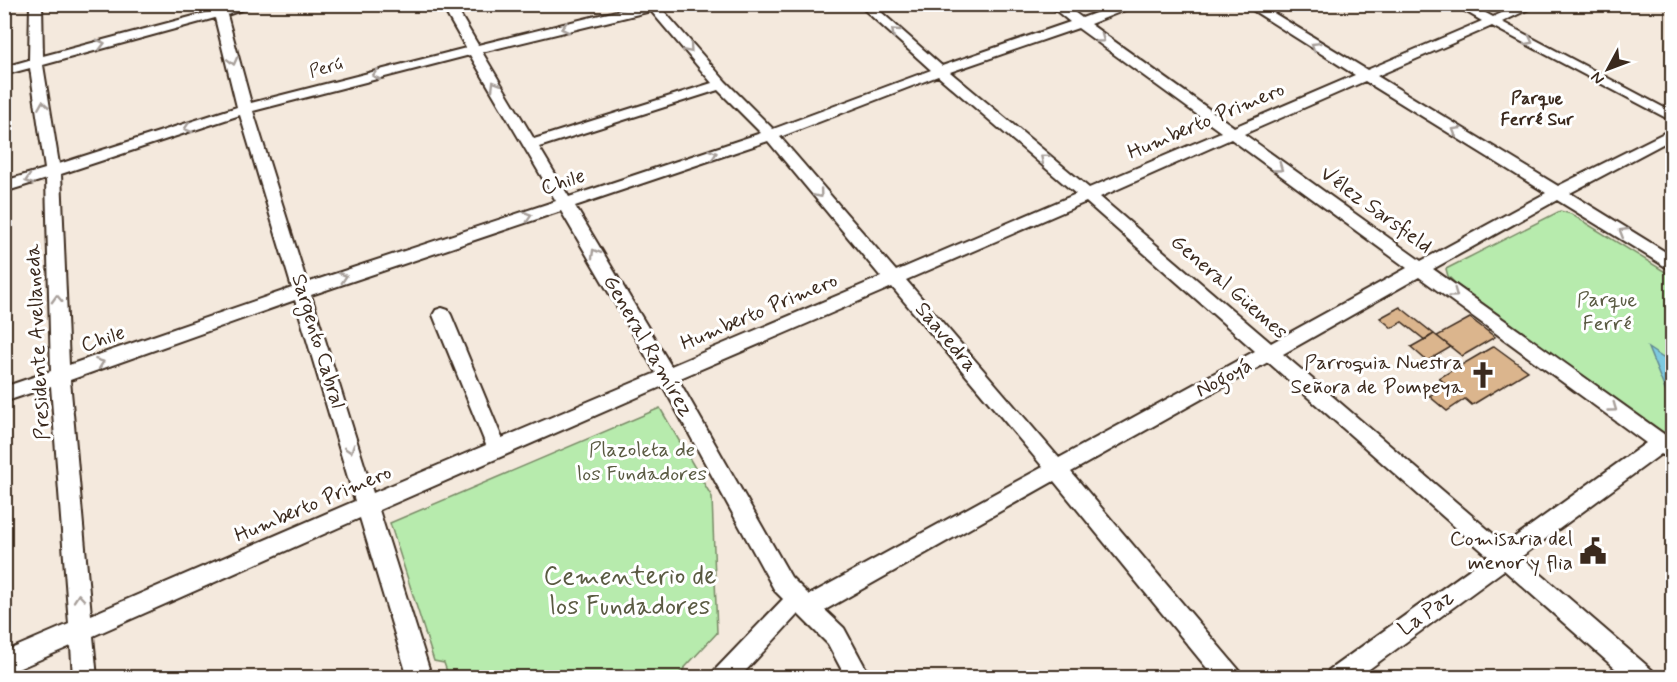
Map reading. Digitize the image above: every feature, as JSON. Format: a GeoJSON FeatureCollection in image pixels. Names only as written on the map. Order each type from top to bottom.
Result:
{"type":"FeatureCollection","features":[{"type":"Feature","properties":{"kind":"street","name":"Presidente Avellaneda"},"geometry":{"type":"LineString","coordinates":[[36,4],[36,62],[53,172],[60,376],[86,678]]}},
{"type":"Feature","properties":{"kind":"street"},"geometry":{"type":"LineString","coordinates":[[4,71],[219,8],[252,4]]}},
{"type":"Feature","properties":{"kind":"street","name":"General Ramírez"},"geometry":{"type":"LineString","coordinates":[[447,4],[566,203],[783,584],[836,636],[860,678]]}},
{"type":"Feature","properties":{"kind":"street","name":"General Güemes"},"geometry":{"type":"LineString","coordinates":[[864,4],[939,71],[1089,196],[1269,354],[1506,556],[1644,678]]}},
{"type":"Feature","properties":{"kind":"street","name":"Vélez Sarsfield"},"geometry":{"type":"LineString","coordinates":[[1054,4],[1667,447]]}},
{"type":"Feature","properties":{"kind":"street","name":"Chile"},"geometry":{"type":"LineString","coordinates":[[4,395],[303,291],[771,135],[939,71],[1134,4]]}},
{"type":"Feature","properties":{"kind":"street"},"geometry":{"type":"LineString","coordinates":[[1249,4],[1672,263]]}},
{"type":"Feature","properties":{"kind":"street"},"geometry":{"type":"LineString","coordinates":[[1459,4],[1672,117]]}},
{"type":"Feature","properties":{"kind":"street","name":"Humberto Primero"},"geometry":{"type":"LineString","coordinates":[[4,664],[367,505],[1533,4]]}},
{"type":"Feature","properties":{"kind":"street"},"geometry":{"type":"LineString","coordinates":[[1666,4],[1672,8]]}},
{"type":"Feature","properties":{"kind":"street","name":"Perú"},"geometry":{"type":"LineString","coordinates":[[4,187],[245,110],[656,5]]}},
{"type":"Feature","properties":{"kind":"street","name":"Saavedra"},"geometry":{"type":"LineString","coordinates":[[656,5],[721,84],[771,135],[882,268],[895,278],[1232,678]]}},
{"type":"Feature","properties":{"kind":"street","name":"Sargento Cabral"},"geometry":{"type":"LineString","coordinates":[[219,8],[245,110],[303,291],[420,678]]}},
{"type":"Feature","properties":{"kind":"street"},"geometry":{"type":"LineString","coordinates":[[531,145],[721,84]]}},
{"type":"Feature","properties":{"kind":"street","name":"Nogoyá"},"geometry":{"type":"LineString","coordinates":[[723,678],[802,603],[1269,354],[1419,269],[1672,133]]}},
{"type":"Feature","properties":{"kind":"street"},"geometry":{"type":"LineString","coordinates":[[442,315],[497,449]]}},
{"type":"Feature","properties":{"kind":"street","name":"La Paz"},"geometry":{"type":"LineString","coordinates":[[1337,678],[1506,556],[1667,447]]}},
{"type":"Feature","properties":{"kind":"green space","name":"Parque Ferré"},"geometry":{"type":"Polygon","coordinates":[[[1560,211],[1571,214],[1672,276],[1672,440],[1458,286],[1448,276],[1446,269],[1560,211]]]}},
{"type":"Feature","properties":{"kind":"green space","name":"Cementerio de los Fundadores"},"geometry":{"type":"Polygon","coordinates":[[[660,408],[712,497],[717,633],[676,677],[449,677],[444,663],[434,661],[390,523],[660,408]]]}},
{"type":"Feature","properties":{"kind":"water"},"geometry":{"type":"Polygon","coordinates":[[[1648,348],[1672,364],[1672,387],[1666,392],[1648,348]]]}},
{"type":"Feature","properties":{"kind":"building"},"geometry":{"type":"Polygon","coordinates":[[[1400,307],[1434,334],[1425,340],[1402,322],[1392,328],[1380,318],[1400,307]]]}},
{"type":"Feature","properties":{"kind":"building"},"geometry":{"type":"Polygon","coordinates":[[[1470,318],[1495,337],[1462,356],[1437,336],[1470,318]]]}},
{"type":"Feature","properties":{"kind":"building"},"geometry":{"type":"Polygon","coordinates":[[[1434,334],[1451,347],[1427,361],[1411,347],[1434,334]]]}},
{"type":"Feature","properties":{"kind":"building","name":"Parroquia Nuestra Señora de Pompeya"},"geometry":{"type":"Polygon","coordinates":[[[1494,346],[1528,371],[1472,405],[1465,399],[1447,411],[1429,396],[1447,385],[1439,378],[1494,346]]]}},
{"type":"Feature","properties":{"kind":"place","name":"Parroquia Nuestra Señora de Pompeya"},"geometry":{"type":"Point","coordinates":[1483,375]}},
{"type":"Feature","properties":{"kind":"place","name":"Comisaria del menor y flia"},"geometry":{"type":"Point","coordinates":[1593,551]}},
{"type":"Feature","properties":{"kind":"district","name":"Parque Ferré Sur"},"geometry":{"type":"Point","coordinates":[1537,109]}},
{"type":"Feature","properties":{"kind":"park label","name":"Plazoleta de los Fundadores"},"geometry":{"type":"Point","coordinates":[642,462]}}]}
